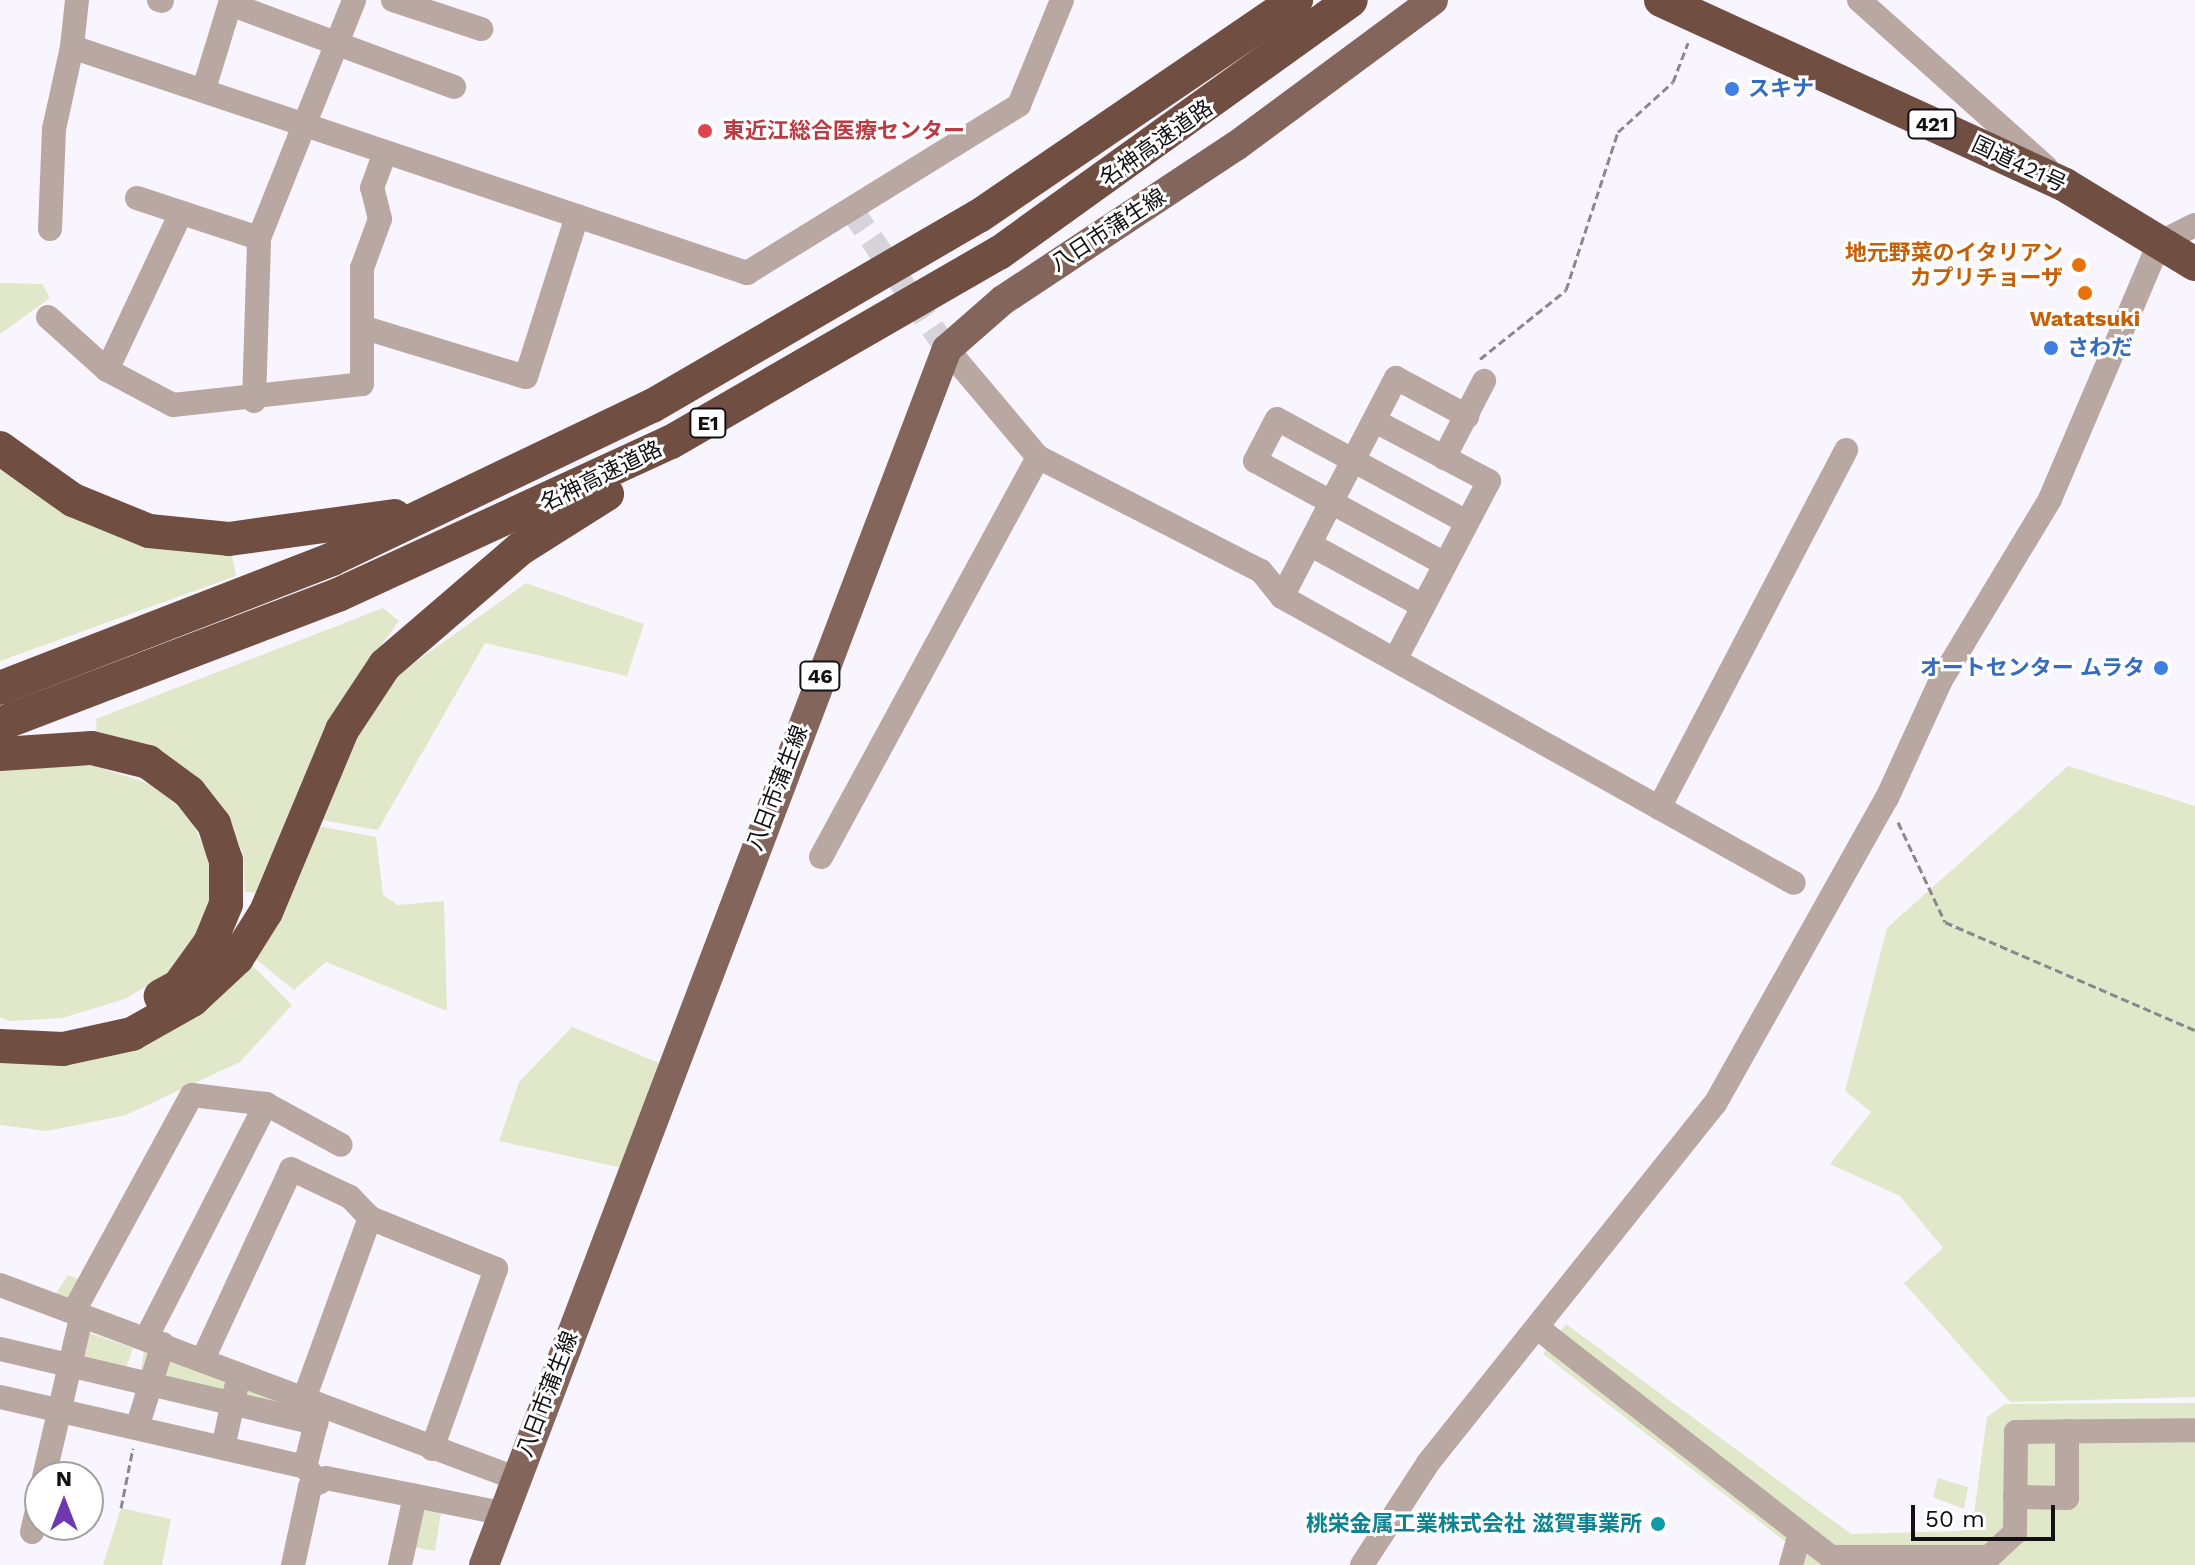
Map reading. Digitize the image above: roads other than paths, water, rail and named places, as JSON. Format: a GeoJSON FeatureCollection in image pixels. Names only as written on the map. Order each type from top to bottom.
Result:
{"type":"FeatureCollection","features":[{"type":"Feature","properties":{"kind":"highway","name":"名神高速道路"},"geometry":{"type":"LineString","coordinates":[[0,688],[332,559],[455,502],[797,326],[1156,101],[1296,0]]}},
{"type":"Feature","properties":{"kind":"highway","name":"名神高速道路"},"geometry":{"type":"LineString","coordinates":[[0,724],[338,595],[520,515],[818,364],[999,253],[1351,0]]}},
{"type":"Feature","properties":{"kind":"highway","name":"国道421号"},"geometry":{"type":"LineString","coordinates":[[1661,0],[2065,185],[2195,264]]}},
{"type":"Feature","properties":{"kind":"highway"},"geometry":{"type":"LineString","coordinates":[[0,1046],[63,1049],[132,1034],[192,1000],[237,958],[266,912],[342,730],[385,665],[520,549],[824,373],[999,253]]}},
{"type":"Feature","properties":{"kind":"highway"},"geometry":{"type":"LineString","coordinates":[[0,448],[73,500],[149,531],[229,539],[300,532],[455,502]]}},
{"type":"Feature","properties":{"kind":"highway"},"geometry":{"type":"LineString","coordinates":[[0,754],[92,748],[148,762],[189,792],[214,824],[226,860],[226,904],[179,986],[123,1018],[61,1033],[0,1029]]}},
{"type":"Feature","properties":{"kind":"main road","name":"八日市蒲生線"},"geometry":{"type":"LineString","coordinates":[[484,1565],[501,1513],[947,349],[1003,300],[1236,146],[1433,0]]}},
{"type":"Feature","properties":{"kind":"street"},"geometry":{"type":"LineString","coordinates":[[50,229],[54,129],[72,47],[77,0]]}},
{"type":"Feature","properties":{"kind":"street"},"geometry":{"type":"LineString","coordinates":[[254,401],[259,238],[307,127],[354,0]]}},
{"type":"Feature","properties":{"kind":"street"},"geometry":{"type":"LineString","coordinates":[[393,0],[481,29]]}},
{"type":"Feature","properties":{"kind":"street"},"geometry":{"type":"LineString","coordinates":[[72,47],[747,273],[1019,105],[1062,0]]}},
{"type":"Feature","properties":{"kind":"street"},"geometry":{"type":"LineString","coordinates":[[1859,0],[2065,185]]}},
{"type":"Feature","properties":{"kind":"street"},"geometry":{"type":"LineString","coordinates":[[204,89],[230,4],[454,87]]}},
{"type":"Feature","properties":{"kind":"street"},"geometry":{"type":"LineString","coordinates":[[48,317],[107,370],[173,405],[254,401],[362,384],[362,268],[380,219],[372,188],[385,152]]}},
{"type":"Feature","properties":{"kind":"street"},"geometry":{"type":"LineString","coordinates":[[137,198],[179,217],[259,238]]}},
{"type":"Feature","properties":{"kind":"street"},"geometry":{"type":"LineString","coordinates":[[362,327],[526,377],[577,216]]}},
{"type":"Feature","properties":{"kind":"street"},"geometry":{"type":"LineString","coordinates":[[107,370],[179,217]]}},
{"type":"Feature","properties":{"kind":"street"},"geometry":{"type":"LineString","coordinates":[[1362,1565],[1428,1463],[1539,1329],[1715,1104],[1887,798],[1941,680],[2050,499],[2159,243],[2195,225]]}},
{"type":"Feature","properties":{"kind":"street"},"geometry":{"type":"LineString","coordinates":[[947,349],[1038,457],[1261,571],[1282,597],[1794,883]]}},
{"type":"Feature","properties":{"kind":"street"},"geometry":{"type":"LineString","coordinates":[[1444,458],[1467,416],[1478,374]]}},
{"type":"Feature","properties":{"kind":"street"},"geometry":{"type":"LineString","coordinates":[[1282,597],[1355,463],[1396,378],[1467,416]]}},
{"type":"Feature","properties":{"kind":"street"},"geometry":{"type":"LineString","coordinates":[[1445,564],[1255,461],[1277,419],[1467,522]]}},
{"type":"Feature","properties":{"kind":"street"},"geometry":{"type":"LineString","coordinates":[[1375,421],[1489,481],[1395,660]]}},
{"type":"Feature","properties":{"kind":"street"},"geometry":{"type":"LineString","coordinates":[[1659,808],[1846,450]]}},
{"type":"Feature","properties":{"kind":"street"},"geometry":{"type":"LineString","coordinates":[[821,857],[1038,457]]}},
{"type":"Feature","properties":{"kind":"street"},"geometry":{"type":"LineString","coordinates":[[1311,545],[1423,606]]}},
{"type":"Feature","properties":{"kind":"street"},"geometry":{"type":"LineString","coordinates":[[48,1461],[70,1365],[78,1312],[192,1095],[266,1104],[341,1145]]}},
{"type":"Feature","properties":{"kind":"street"},"geometry":{"type":"LineString","coordinates":[[137,1428],[151,1384],[154,1341],[266,1104]]}},
{"type":"Feature","properties":{"kind":"street"},"geometry":{"type":"LineString","coordinates":[[203,1359],[291,1169],[350,1197],[370,1218],[496,1269],[432,1449]]}},
{"type":"Feature","properties":{"kind":"street"},"geometry":{"type":"LineString","coordinates":[[293,1565],[312,1475],[313,1409],[370,1218]]}},
{"type":"Feature","properties":{"kind":"street"},"geometry":{"type":"LineString","coordinates":[[0,1285],[239,1373],[313,1409],[515,1478]]}},
{"type":"Feature","properties":{"kind":"street"},"geometry":{"type":"LineString","coordinates":[[1539,1329],[1831,1557],[1989,1557],[2015,1533],[2016,1432],[2195,1430]]}},
{"type":"Feature","properties":{"kind":"street"},"geometry":{"type":"LineString","coordinates":[[0,1349],[233,1403],[313,1409]]}},
{"type":"Feature","properties":{"kind":"street"},"geometry":{"type":"LineString","coordinates":[[223,1448],[239,1373]]}},
{"type":"Feature","properties":{"kind":"street"},"geometry":{"type":"LineString","coordinates":[[0,1397],[223,1448],[312,1475],[501,1513]]}},
{"type":"Feature","properties":{"kind":"street"},"geometry":{"type":"LineString","coordinates":[[2015,1497],[2067,1498],[2067,1431]]}},
{"type":"Feature","properties":{"kind":"street"},"geometry":{"type":"LineString","coordinates":[[400,1565],[415,1496]]}},
{"type":"Feature","properties":{"kind":"street"},"geometry":{"type":"LineString","coordinates":[[1791,1565],[1800,1533]]}},
{"type":"Feature","properties":{"kind":"tunnel"},"geometry":{"type":"LineString","coordinates":[[851,209],[947,349]]}},
{"type":"Feature","properties":{"kind":"place","name":"スキナ"},"geometry":{"type":"Point","coordinates":[1732,89]}},
{"type":"Feature","properties":{"kind":"place","name":"東近江総合医療センター"},"geometry":{"type":"Point","coordinates":[705,131]}},
{"type":"Feature","properties":{"kind":"place","name":"地元野菜のイタリアン カプリチョーザ"},"geometry":{"type":"Point","coordinates":[2079,265]}},
{"type":"Feature","properties":{"kind":"place","name":"Watatsuki"},"geometry":{"type":"Point","coordinates":[2085,293]}},
{"type":"Feature","properties":{"kind":"place","name":"さわだ"},"geometry":{"type":"Point","coordinates":[2051,348]}},
{"type":"Feature","properties":{"kind":"place","name":"オートセンター ムラタ"},"geometry":{"type":"Point","coordinates":[2161,668]}},
{"type":"Feature","properties":{"kind":"place","name":"桃栄金属工業株式会社 滋賀事業所"},"geometry":{"type":"Point","coordinates":[1658,1524]}}]}
